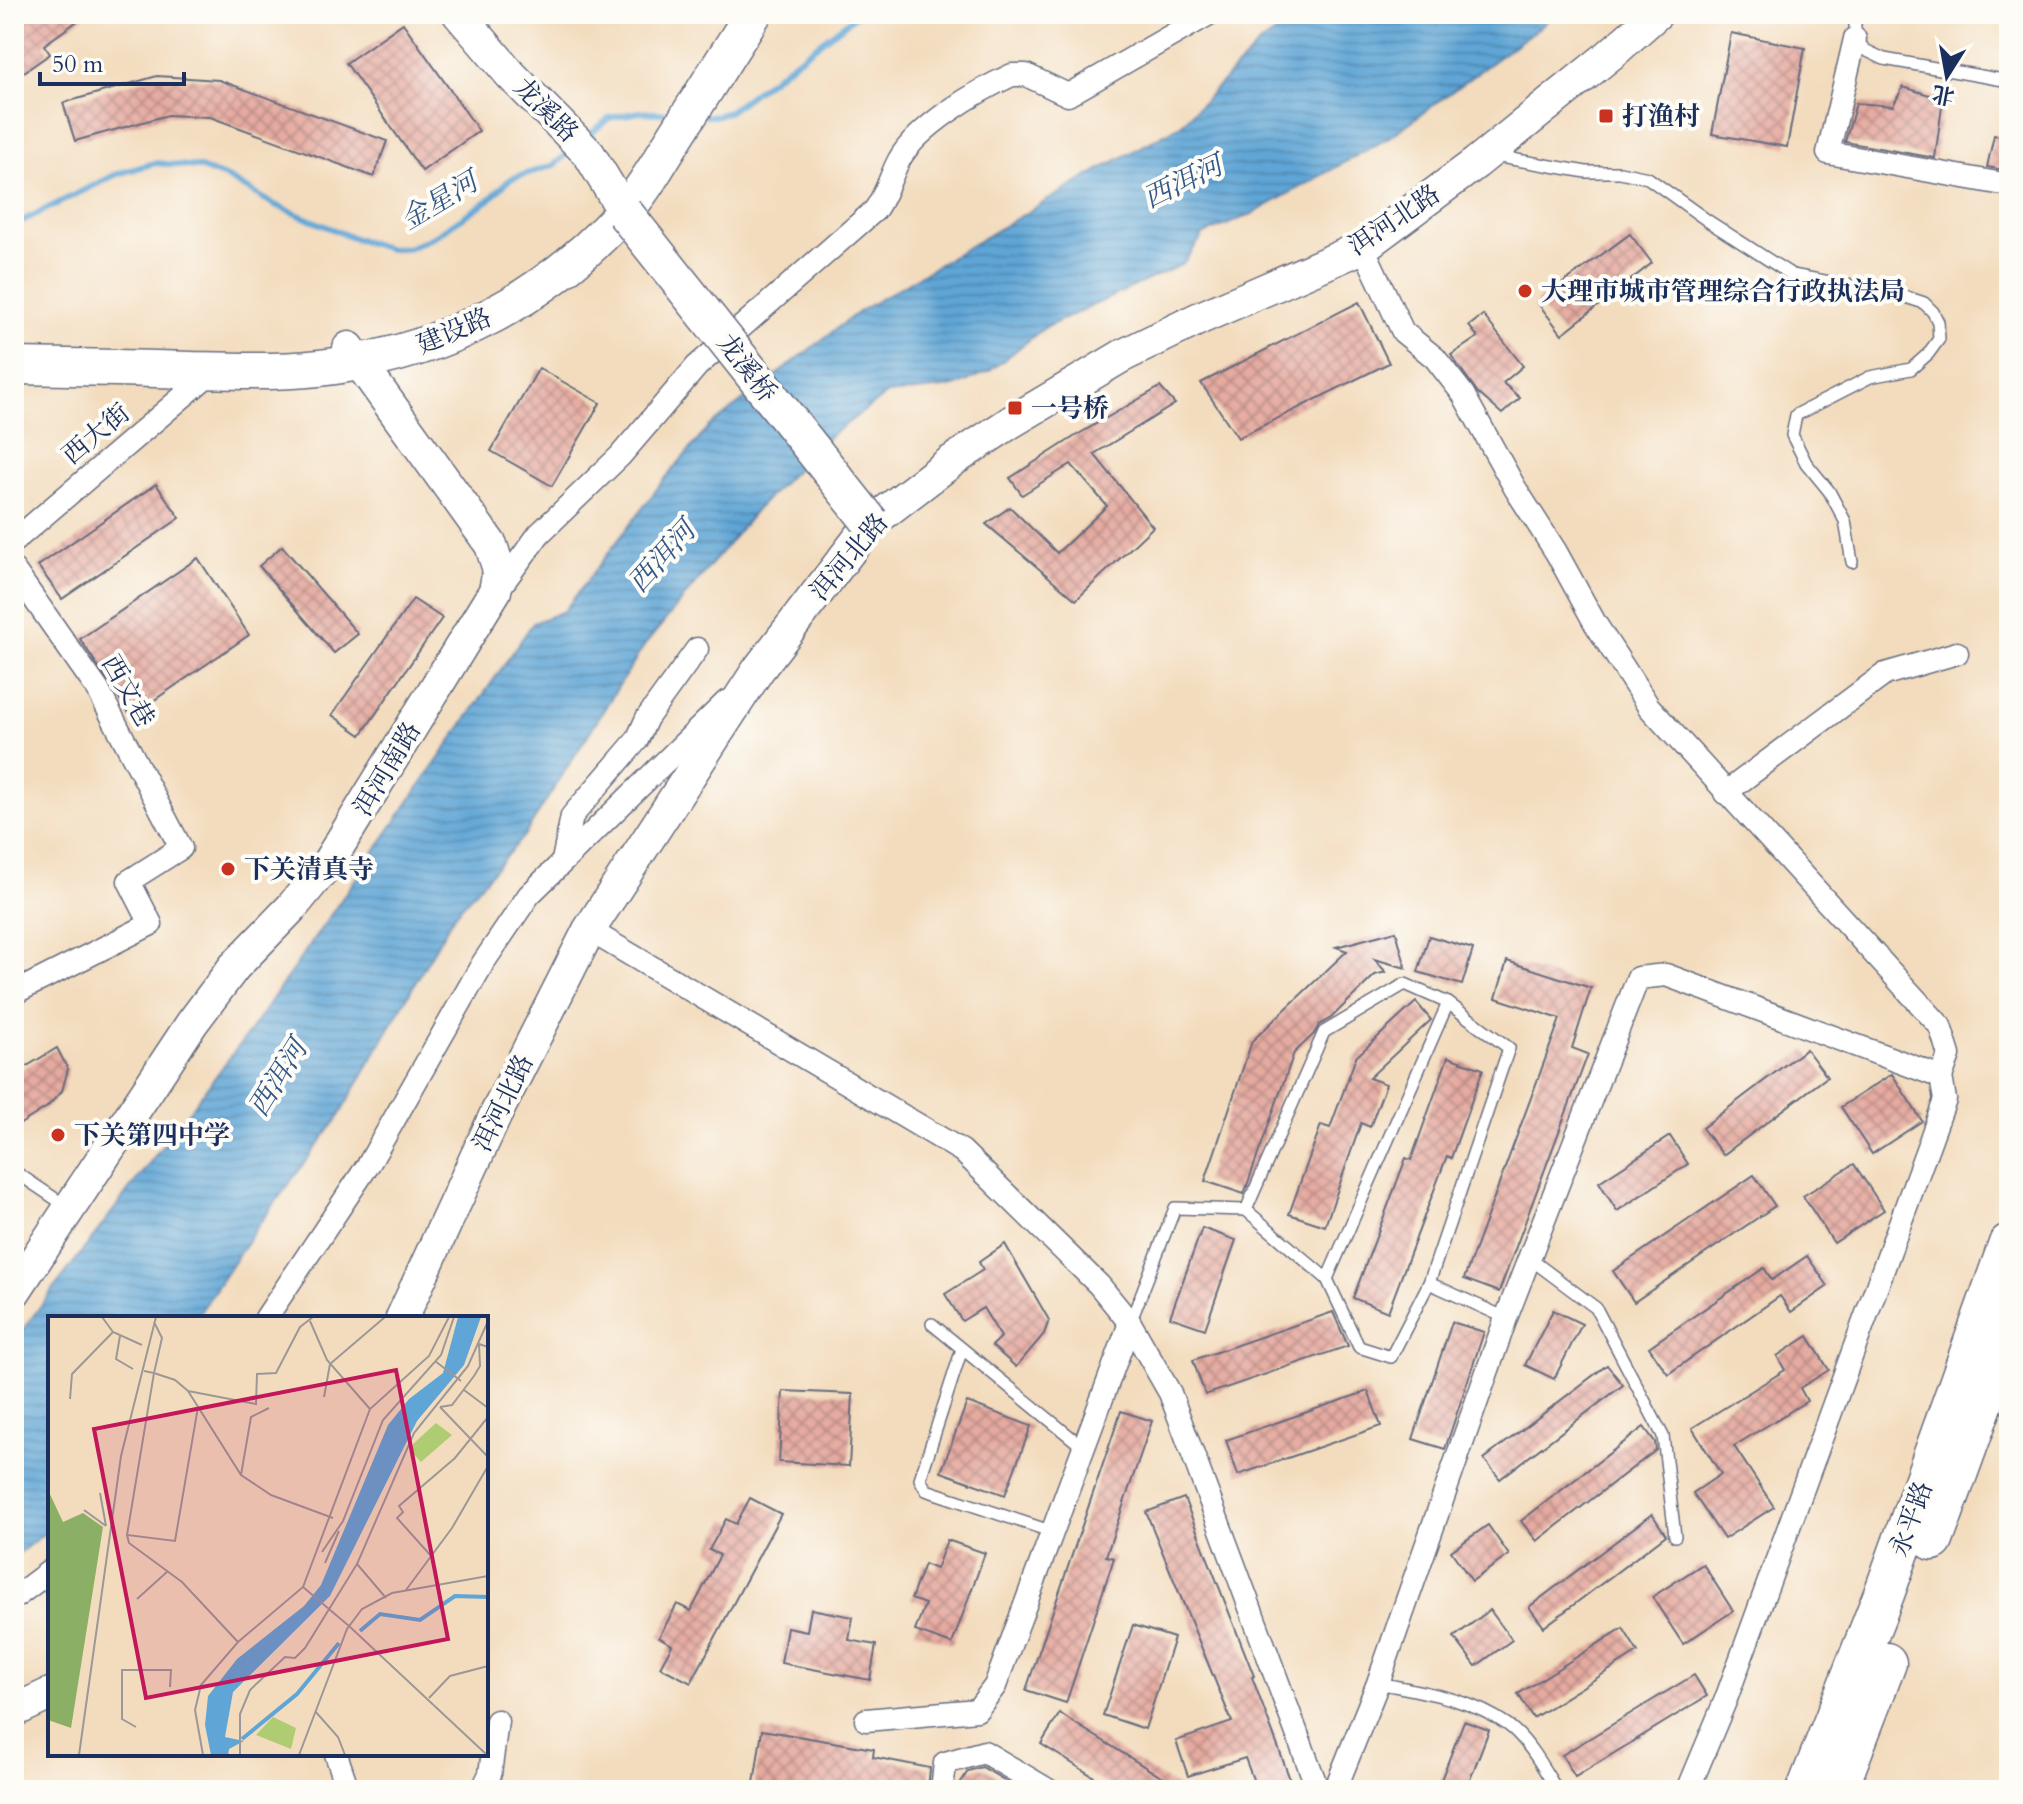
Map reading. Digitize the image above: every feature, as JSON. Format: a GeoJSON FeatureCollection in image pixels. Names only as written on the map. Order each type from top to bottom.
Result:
{"type":"FeatureCollection","features":[{"type":"Feature","properties":{"kind":"highway","name":"永平路"},"geometry":{"type":"LineString","coordinates":[[1807,1790],[1884,1594],[2009,1244]]}},
{"type":"Feature","properties":{"kind":"highway","name":"永平路"},"geometry":{"type":"LineString","coordinates":[[1837,1790],[2009,1331]]}},
{"type":"Feature","properties":{"kind":"main road","name":"建设路"},"geometry":{"type":"LineString","coordinates":[[698,86],[733,14]]}},
{"type":"Feature","properties":{"kind":"main road","name":"建设路"},"geometry":{"type":"LineString","coordinates":[[14,366],[273,372],[437,341],[499,313],[560,271],[620,205],[698,86],[753,14]]}},
{"type":"Feature","properties":{"kind":"main road","name":"龙溪桥"},"geometry":{"type":"LineString","coordinates":[[620,205],[871,523]]}},
{"type":"Feature","properties":{"kind":"main road","name":"建设路"},"geometry":{"type":"LineString","coordinates":[[14,350],[355,355]]}},
{"type":"Feature","properties":{"kind":"street","name":"龙溪路"},"geometry":{"type":"LineString","coordinates":[[459,14],[511,75],[589,154],[620,205]]}},
{"type":"Feature","properties":{"kind":"street"},"geometry":{"type":"LineString","coordinates":[[492,599],[539,534],[620,456],[697,366],[875,210],[900,159],[935,122],[1012,75],[1026,75],[1068,95],[1209,14]]}},
{"type":"Feature","properties":{"kind":"street","name":"洱河北路"},"geometry":{"type":"LineString","coordinates":[[403,1316],[496,1114],[589,930],[758,670],[871,523],[952,461],[1122,356],[1200,318],[1363,247],[1486,155],[1656,14]]}},
{"type":"Feature","properties":{"kind":"street"},"geometry":{"type":"LineString","coordinates":[[1855,39],[1828,153],[2009,185]]}},
{"type":"Feature","properties":{"kind":"street"},"geometry":{"type":"LineString","coordinates":[[1363,247],[1403,332],[1435,358],[1463,394],[1595,623],[1649,707],[1940,1026],[1949,1055],[1941,1077],[1945,1100],[1732,1684],[1688,1790]]}},
{"type":"Feature","properties":{"kind":"street","name":"洱河南路"},"geometry":{"type":"LineString","coordinates":[[14,1292],[200,1012],[234,967],[292,907],[328,863],[492,599],[499,570],[491,545],[355,355]]}},
{"type":"Feature","properties":{"kind":"street","name":"西大街"},"geometry":{"type":"LineString","coordinates":[[14,541],[214,370]]}},
{"type":"Feature","properties":{"kind":"street","name":"西文巷"},"geometry":{"type":"LineString","coordinates":[[14,570],[98,690],[181,848],[129,881],[151,924],[14,993]]}},
{"type":"Feature","properties":{"kind":"street"},"geometry":{"type":"LineString","coordinates":[[563,861],[572,816],[637,740],[647,718],[697,649]]}},
{"type":"Feature","properties":{"kind":"street"},"geometry":{"type":"LineString","coordinates":[[1725,793],[1885,674],[1957,653]]}},
{"type":"Feature","properties":{"kind":"street"},"geometry":{"type":"LineString","coordinates":[[267,1316],[370,1162],[483,963],[529,895],[758,670]]}},
{"type":"Feature","properties":{"kind":"street"},"geometry":{"type":"LineString","coordinates":[[589,930],[962,1151],[1099,1285],[1130,1323],[1170,1393],[1318,1790]]}},
{"type":"Feature","properties":{"kind":"street"},"geometry":{"type":"LineString","coordinates":[[1335,1790],[1378,1683],[1506,1318],[1638,978],[1666,975],[1941,1077]]}},
{"type":"Feature","properties":{"kind":"street"},"geometry":{"type":"LineString","coordinates":[[866,1720],[977,1710],[995,1686],[1130,1323]]}},
{"type":"Feature","properties":{"kind":"street"},"geometry":{"type":"LineString","coordinates":[[14,1598],[48,1572]]}},
{"type":"Feature","properties":{"kind":"street"},"geometry":{"type":"LineString","coordinates":[[14,1711],[48,1695]]}},
{"type":"Feature","properties":{"kind":"street"},"geometry":{"type":"LineString","coordinates":[[482,1790],[490,1774],[497,1721]]}},
{"type":"Feature","properties":{"kind":"street"},"geometry":{"type":"LineString","coordinates":[[942,1790],[945,1763],[984,1752],[1048,1790]]}},
{"type":"Feature","properties":{"kind":"street"},"geometry":{"type":"LineString","coordinates":[[337,1756],[348,1790]]}},
{"type":"Feature","properties":{"kind":"lane"},"geometry":{"type":"LineString","coordinates":[[1855,14],[1855,39],[1865,50],[1884,59],[2009,81]]}},
{"type":"Feature","properties":{"kind":"lane"},"geometry":{"type":"LineString","coordinates":[[1486,155],[1586,172],[1620,172],[1648,178],[1792,275],[1900,295],[1924,303],[1933,312],[1938,322],[1939,339],[1911,369],[1870,377],[1796,415],[1792,435],[1806,463],[1829,491],[1845,521],[1852,562]]}},
{"type":"Feature","properties":{"kind":"lane"},"geometry":{"type":"LineString","coordinates":[[1130,1323],[1175,1208],[1246,1210],[1327,1279],[1359,1347],[1391,1357],[1429,1283],[1509,1048],[1448,1003],[1405,984],[1324,1032],[1246,1210]]}},
{"type":"Feature","properties":{"kind":"lane"},"geometry":{"type":"LineString","coordinates":[[1327,1279],[1448,1003]]}},
{"type":"Feature","properties":{"kind":"lane"},"geometry":{"type":"LineString","coordinates":[[14,1171],[70,1208]]}},
{"type":"Feature","properties":{"kind":"lane"},"geometry":{"type":"LineString","coordinates":[[1529,1258],[1596,1308],[1663,1436],[1675,1536]]}},
{"type":"Feature","properties":{"kind":"lane"},"geometry":{"type":"LineString","coordinates":[[1429,1283],[1506,1318]]}},
{"type":"Feature","properties":{"kind":"lane"},"geometry":{"type":"LineString","coordinates":[[932,1324],[1084,1448]]}},
{"type":"Feature","properties":{"kind":"lane"},"geometry":{"type":"LineString","coordinates":[[962,1349],[920,1479],[926,1490],[1053,1532]]}},
{"type":"Feature","properties":{"kind":"lane"},"geometry":{"type":"LineString","coordinates":[[1378,1683],[1461,1700],[1508,1726],[1530,1749],[1557,1790]]}},
{"type":"Feature","properties":{"kind":"water","name":"西洱河"},"geometry":{"type":"Polygon","coordinates":[[[1302,14],[1553,14],[1390,137],[1252,214],[1204,234],[1183,264],[1044,328],[990,371],[954,387],[887,394],[826,439],[756,510],[644,646],[524,836],[454,915],[338,1118],[257,1227],[197,1316],[48,1316],[48,1531],[14,1557],[14,1341],[250,1031],[533,623],[564,611],[664,480],[710,426],[858,312],[1181,125],[1258,45],[1302,14]]]}},
{"type":"Feature","properties":{"kind":"building"},"geometry":{"type":"Polygon","coordinates":[[[14,14],[87,14],[44,45],[50,54],[14,79],[14,14]]]}},
{"type":"Feature","properties":{"kind":"building"},"geometry":{"type":"Polygon","coordinates":[[[403,23],[479,131],[422,171],[346,63],[403,23]]]}},
{"type":"Feature","properties":{"kind":"building"},"geometry":{"type":"Polygon","coordinates":[[[1731,33],[1805,48],[1787,147],[1712,134],[1731,33]]]}},
{"type":"Feature","properties":{"kind":"building"},"geometry":{"type":"Polygon","coordinates":[[[157,76],[219,80],[387,141],[374,177],[210,117],[168,115],[75,141],[63,103],[157,76]]]}},
{"type":"Feature","properties":{"kind":"building"},"geometry":{"type":"Polygon","coordinates":[[[1903,87],[1943,99],[1935,158],[1845,142],[1856,103],[1893,106],[1903,87]]]}},
{"type":"Feature","properties":{"kind":"building"},"geometry":{"type":"Polygon","coordinates":[[[1994,135],[2009,137],[2009,171],[1987,167],[1994,135]]]}},
{"type":"Feature","properties":{"kind":"building"},"geometry":{"type":"Polygon","coordinates":[[[1630,234],[1652,263],[1562,334],[1537,302],[1630,234]]]}},
{"type":"Feature","properties":{"kind":"building"},"geometry":{"type":"Polygon","coordinates":[[[1359,302],[1389,363],[1238,438],[1201,383],[1359,302]]]}},
{"type":"Feature","properties":{"kind":"building"},"geometry":{"type":"Polygon","coordinates":[[[1483,315],[1523,366],[1503,383],[1520,398],[1502,414],[1478,393],[1451,355],[1478,337],[1469,326],[1483,315]]]}},
{"type":"Feature","properties":{"kind":"building"},"geometry":{"type":"Polygon","coordinates":[[[539,368],[600,403],[552,486],[491,451],[539,368]]]}},
{"type":"Feature","properties":{"kind":"building"},"geometry":{"type":"Polygon","coordinates":[[[1160,387],[1175,404],[1094,454],[1153,527],[1076,600],[986,524],[1010,507],[1057,553],[1107,506],[1071,464],[1022,495],[1010,478],[1160,387]]]}},
{"type":"Feature","properties":{"kind":"building"},"geometry":{"type":"Polygon","coordinates":[[[156,484],[180,518],[62,599],[38,566],[156,484]]]}},
{"type":"Feature","properties":{"kind":"building"},"geometry":{"type":"Polygon","coordinates":[[[282,546],[358,634],[334,653],[259,566],[282,546]]]}},
{"type":"Feature","properties":{"kind":"building"},"geometry":{"type":"Polygon","coordinates":[[[198,558],[249,635],[131,716],[80,639],[198,558]]]}},
{"type":"Feature","properties":{"kind":"building"},"geometry":{"type":"Polygon","coordinates":[[[413,599],[442,618],[361,735],[332,715],[413,599]]]}},
{"type":"Feature","properties":{"kind":"building"},"geometry":{"type":"Polygon","coordinates":[[[1396,931],[1406,968],[1374,959],[1386,972],[1375,975],[1331,1018],[1319,1025],[1294,1053],[1244,1194],[1205,1181],[1252,1041],[1347,951],[1336,947],[1396,931]]]}},
{"type":"Feature","properties":{"kind":"building"},"geometry":{"type":"Polygon","coordinates":[[[1429,936],[1473,949],[1462,985],[1418,972],[1429,936]]]}},
{"type":"Feature","properties":{"kind":"building"},"geometry":{"type":"Polygon","coordinates":[[[1507,961],[1591,988],[1572,1048],[1588,1054],[1499,1292],[1464,1279],[1560,1019],[1496,998],[1507,961]]]}},
{"type":"Feature","properties":{"kind":"building"},"geometry":{"type":"Polygon","coordinates":[[[1416,1002],[1431,1020],[1369,1078],[1386,1084],[1370,1127],[1361,1123],[1325,1226],[1289,1214],[1321,1125],[1330,1128],[1356,1057],[1416,1002]]]}},
{"type":"Feature","properties":{"kind":"building"},"geometry":{"type":"Polygon","coordinates":[[[57,1048],[68,1069],[62,1091],[47,1107],[14,1128],[14,1074],[57,1048]]]}},
{"type":"Feature","properties":{"kind":"building"},"geometry":{"type":"Polygon","coordinates":[[[1806,1049],[1827,1077],[1723,1155],[1702,1128],[1806,1049]]]}},
{"type":"Feature","properties":{"kind":"building"},"geometry":{"type":"Polygon","coordinates":[[[1448,1057],[1483,1069],[1451,1158],[1447,1156],[1388,1312],[1353,1298],[1406,1158],[1411,1160],[1448,1057]]]}},
{"type":"Feature","properties":{"kind":"building"},"geometry":{"type":"Polygon","coordinates":[[[1892,1074],[1922,1121],[1872,1154],[1841,1107],[1892,1074]]]}},
{"type":"Feature","properties":{"kind":"building"},"geometry":{"type":"Polygon","coordinates":[[[1670,1136],[1688,1164],[1617,1211],[1599,1182],[1670,1136]]]}},
{"type":"Feature","properties":{"kind":"building"},"geometry":{"type":"Polygon","coordinates":[[[1854,1164],[1884,1210],[1834,1243],[1803,1196],[1854,1164]]]}},
{"type":"Feature","properties":{"kind":"building"},"geometry":{"type":"Polygon","coordinates":[[[1754,1175],[1775,1206],[1634,1302],[1613,1271],[1754,1175]]]}},
{"type":"Feature","properties":{"kind":"building"},"geometry":{"type":"Polygon","coordinates":[[[1202,1228],[1236,1240],[1205,1329],[1170,1317],[1202,1228]]]}},
{"type":"Feature","properties":{"kind":"building"},"geometry":{"type":"Polygon","coordinates":[[[1005,1244],[1049,1320],[1044,1334],[1016,1367],[992,1346],[1001,1337],[983,1308],[962,1321],[945,1294],[983,1270],[979,1262],[1005,1244]]]}},
{"type":"Feature","properties":{"kind":"building"},"geometry":{"type":"Polygon","coordinates":[[[1807,1256],[1828,1286],[1791,1312],[1780,1296],[1668,1374],[1649,1347],[1764,1268],[1772,1280],[1807,1256]]]}},
{"type":"Feature","properties":{"kind":"building"},"geometry":{"type":"Polygon","coordinates":[[[1553,1310],[1582,1324],[1554,1379],[1525,1365],[1553,1310]]]}},
{"type":"Feature","properties":{"kind":"building"},"geometry":{"type":"Polygon","coordinates":[[[1333,1312],[1348,1346],[1205,1395],[1193,1360],[1333,1312]]]}},
{"type":"Feature","properties":{"kind":"building"},"geometry":{"type":"Polygon","coordinates":[[[1452,1322],[1484,1332],[1445,1449],[1413,1439],[1452,1322]]]}},
{"type":"Feature","properties":{"kind":"building"},"geometry":{"type":"Polygon","coordinates":[[[1808,1336],[1829,1370],[1800,1388],[1807,1401],[1734,1446],[1774,1507],[1724,1539],[1693,1493],[1721,1474],[1692,1428],[1785,1370],[1777,1356],[1808,1336]]]}},
{"type":"Feature","properties":{"kind":"building"},"geometry":{"type":"Polygon","coordinates":[[[1607,1365],[1623,1385],[1500,1479],[1484,1459],[1607,1365]]]}},
{"type":"Feature","properties":{"kind":"building"},"geometry":{"type":"Polygon","coordinates":[[[783,1391],[853,1394],[849,1466],[779,1462],[783,1391]]]}},
{"type":"Feature","properties":{"kind":"building"},"geometry":{"type":"Polygon","coordinates":[[[1368,1391],[1381,1426],[1238,1475],[1226,1440],[1368,1391]]]}},
{"type":"Feature","properties":{"kind":"building"},"geometry":{"type":"Polygon","coordinates":[[[967,1402],[1031,1426],[1005,1495],[941,1472],[967,1402]]]}},
{"type":"Feature","properties":{"kind":"building"},"geometry":{"type":"Polygon","coordinates":[[[1121,1411],[1152,1421],[1106,1556],[1114,1558],[1066,1703],[1026,1690],[1121,1411]]]}},
{"type":"Feature","properties":{"kind":"building"},"geometry":{"type":"Polygon","coordinates":[[[1644,1427],[1655,1442],[1656,1450],[1537,1541],[1521,1521],[1644,1427]]]}},
{"type":"Feature","properties":{"kind":"building"},"geometry":{"type":"Polygon","coordinates":[[[750,1498],[781,1514],[691,1683],[660,1667],[672,1645],[659,1637],[677,1604],[691,1611],[720,1555],[709,1550],[726,1519],[736,1524],[750,1498]]]}},
{"type":"Feature","properties":{"kind":"building"},"geometry":{"type":"Polygon","coordinates":[[[1184,1498],[1254,1676],[1294,1790],[1257,1790],[1245,1758],[1188,1776],[1176,1741],[1232,1722],[1146,1512],[1184,1498]]]}},
{"type":"Feature","properties":{"kind":"building"},"geometry":{"type":"Polygon","coordinates":[[[1652,1514],[1666,1535],[1544,1627],[1529,1607],[1652,1514]]]}},
{"type":"Feature","properties":{"kind":"building"},"geometry":{"type":"Polygon","coordinates":[[[1488,1525],[1509,1555],[1472,1581],[1451,1551],[1488,1525]]]}},
{"type":"Feature","properties":{"kind":"building"},"geometry":{"type":"Polygon","coordinates":[[[947,1540],[985,1553],[952,1644],[915,1631],[925,1604],[911,1599],[924,1564],[936,1569],[947,1540]]]}},
{"type":"Feature","properties":{"kind":"building"},"geometry":{"type":"Polygon","coordinates":[[[1703,1564],[1733,1611],[1683,1644],[1652,1597],[1703,1564]]]}},
{"type":"Feature","properties":{"kind":"building"},"geometry":{"type":"Polygon","coordinates":[[[811,1609],[853,1617],[849,1640],[876,1645],[870,1680],[781,1663],[787,1627],[807,1631],[811,1609]]]}},
{"type":"Feature","properties":{"kind":"building"},"geometry":{"type":"Polygon","coordinates":[[[1490,1610],[1512,1640],[1476,1666],[1454,1637],[1490,1610]]]}},
{"type":"Feature","properties":{"kind":"building"},"geometry":{"type":"Polygon","coordinates":[[[1133,1625],[1174,1638],[1145,1729],[1103,1715],[1133,1625]]]}},
{"type":"Feature","properties":{"kind":"building"},"geometry":{"type":"Polygon","coordinates":[[[1623,1628],[1638,1652],[1533,1718],[1518,1694],[1623,1628]]]}},
{"type":"Feature","properties":{"kind":"building"},"geometry":{"type":"Polygon","coordinates":[[[1694,1675],[1707,1696],[1575,1777],[1562,1755],[1694,1675]]]}},
{"type":"Feature","properties":{"kind":"building"},"geometry":{"type":"Polygon","coordinates":[[[1060,1713],[1182,1790],[1115,1790],[1041,1744],[1060,1713]]]}},
{"type":"Feature","properties":{"kind":"building"},"geometry":{"type":"Polygon","coordinates":[[[1464,1721],[1489,1730],[1466,1790],[1437,1790],[1464,1721]]]}},
{"type":"Feature","properties":{"kind":"building"},"geometry":{"type":"Polygon","coordinates":[[[762,1730],[874,1749],[873,1757],[930,1768],[928,1790],[753,1790],[762,1730]]]}},
{"type":"Feature","properties":{"kind":"building"},"geometry":{"type":"Polygon","coordinates":[[[982,1767],[1021,1790],[956,1790],[968,1771],[982,1767]]]}},
{"type":"Feature","properties":{"kind":"waterway","name":"金星河"},"geometry":{"type":"LineString","coordinates":[[704,116],[728,112],[858,14]]}},
{"type":"Feature","properties":{"kind":"waterway","name":"金星河"},"geometry":{"type":"LineString","coordinates":[[588,136],[609,118],[640,112],[677,114]]}},
{"type":"Feature","properties":{"kind":"waterway","name":"金星河"},"geometry":{"type":"LineString","coordinates":[[14,225],[117,174],[155,163],[198,167],[228,178],[275,205],[356,239],[390,249],[409,248],[433,237],[489,200],[510,179],[554,165],[573,149]]}},
{"type":"Feature","properties":{"kind":"place","name":"打渔村"},"geometry":{"type":"Point","coordinates":[1606,116]}},
{"type":"Feature","properties":{"kind":"place","name":"大理市城市管理综合行政执法局"},"geometry":{"type":"Point","coordinates":[1525,291]}},
{"type":"Feature","properties":{"kind":"place","name":"一号桥"},"geometry":{"type":"Point","coordinates":[1015,408]}},
{"type":"Feature","properties":{"kind":"place","name":"下关清真寺"},"geometry":{"type":"Point","coordinates":[228,869]}},
{"type":"Feature","properties":{"kind":"place","name":"下关第四中学"},"geometry":{"type":"Point","coordinates":[58,1135]}}]}
